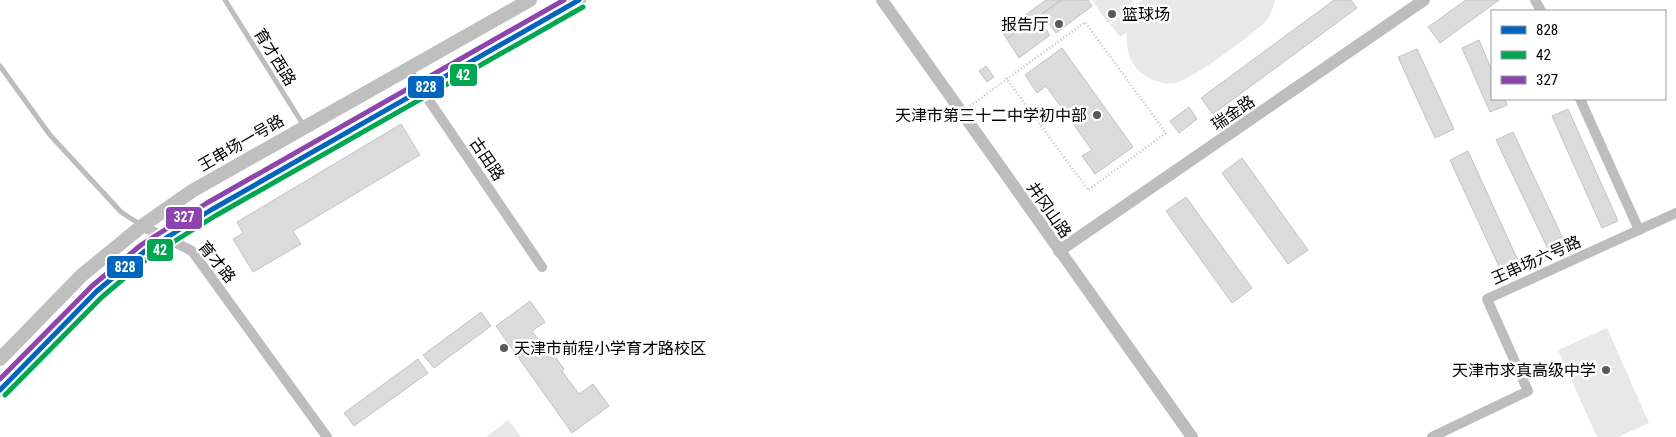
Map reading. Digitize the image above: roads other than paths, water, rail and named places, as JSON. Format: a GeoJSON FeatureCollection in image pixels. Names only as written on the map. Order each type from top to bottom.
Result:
{"type":"FeatureCollection","features":[{"type":"Feature","properties":{"kind":"main road","name":"王串场一号路"},"geometry":{"type":"LineString","coordinates":[[0,359],[82,275],[142,226],[192,192],[304,126],[530,0]]}},
{"type":"Feature","properties":{"kind":"main road"},"geometry":{"type":"LineString","coordinates":[[0,390],[97,291],[124,267],[167,238],[211,210],[579,0]]}},
{"type":"Feature","properties":{"kind":"street","name":"井冈山路"},"geometry":{"type":"LineString","coordinates":[[882,0],[1199,437]]}},
{"type":"Feature","properties":{"kind":"street","name":"井冈山路"},"geometry":{"type":"LineString","coordinates":[[889,0],[1192,437]]}},
{"type":"Feature","properties":{"kind":"street","name":"瑞金路"},"geometry":{"type":"LineString","coordinates":[[1062,249],[1424,0]]}},
{"type":"Feature","properties":{"kind":"street","name":"古田路"},"geometry":{"type":"LineString","coordinates":[[407,68],[542,267]]}},
{"type":"Feature","properties":{"kind":"street"},"geometry":{"type":"LineString","coordinates":[[1580,100],[1639,230]]}},
{"type":"Feature","properties":{"kind":"street","name":"王串场六号路"},"geometry":{"type":"LineString","coordinates":[[1432,437],[1528,391],[1487,299],[1676,213]]}},
{"type":"Feature","properties":{"kind":"street","name":"育才路"},"geometry":{"type":"LineString","coordinates":[[142,226],[192,251],[327,437]]}},
{"type":"Feature","properties":{"kind":"lane","name":"育才西路"},"geometry":{"type":"LineString","coordinates":[[225,0],[304,126]]}},
{"type":"Feature","properties":{"kind":"lane","name":"育才路"},"geometry":{"type":"LineString","coordinates":[[0,66],[50,135],[121,212],[142,226]]}},
{"type":"Feature","properties":{"kind":"place","name":"篮球场"},"geometry":{"type":"Point","coordinates":[1112,14]}},
{"type":"Feature","properties":{"kind":"place","name":"报告厅"},"geometry":{"type":"Point","coordinates":[1059,24]}},
{"type":"Feature","properties":{"kind":"place","name":"天津市第三十二中学初中部"},"geometry":{"type":"Point","coordinates":[1097,115]}},
{"type":"Feature","properties":{"kind":"place","name":"天津市前程小学育才路校区"},"geometry":{"type":"Point","coordinates":[504,348]}},
{"type":"Feature","properties":{"kind":"place","name":"天津市求真高级中学"},"geometry":{"type":"Point","coordinates":[1606,370]}}]}
